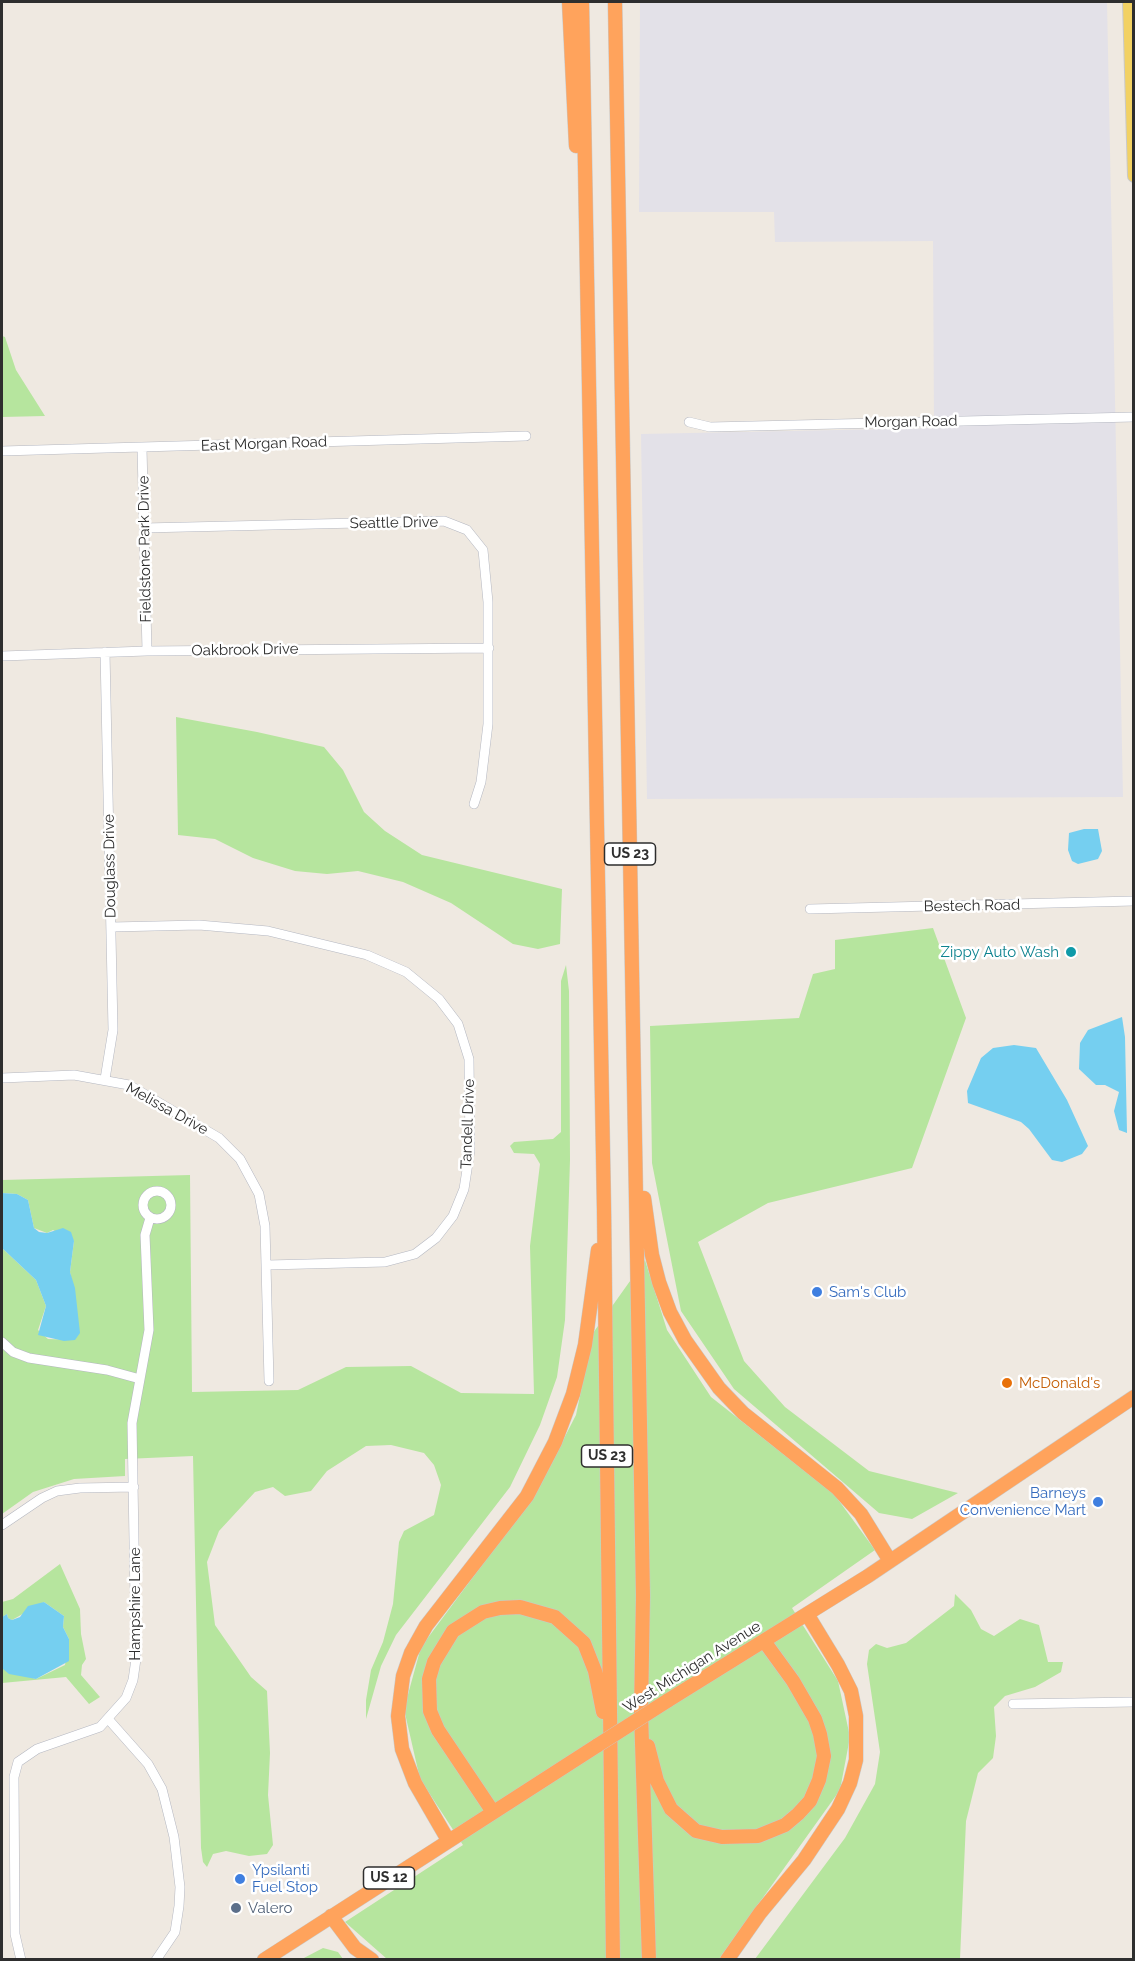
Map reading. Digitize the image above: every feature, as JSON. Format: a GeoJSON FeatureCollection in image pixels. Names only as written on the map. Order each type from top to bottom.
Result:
{"type":"FeatureCollection","features":[{"type":"Feature","properties":{"kind":"highway"},"geometry":{"type":"LineString","coordinates":[[569,2],[578,180],[586,227]]}},
{"type":"Feature","properties":{"kind":"highway","name":"US 23"},"geometry":{"type":"LineString","coordinates":[[582,2],[604,1209],[604,1748],[613,1959]]}},
{"type":"Feature","properties":{"kind":"highway","name":"US 23"},"geometry":{"type":"LineString","coordinates":[[615,2],[643,1596],[641,1712],[649,1959]]}},
{"type":"Feature","properties":{"kind":"highway"},"geometry":{"type":"LineString","coordinates":[[616,28],[620,2]]}},
{"type":"Feature","properties":{"kind":"highway"},"geometry":{"type":"LineString","coordinates":[[635,1113],[652,1255],[670,1312],[685,1340],[719,1388],[743,1413],[837,1488],[861,1514],[890,1561]]}},
{"type":"Feature","properties":{"kind":"highway"},"geometry":{"type":"LineString","coordinates":[[448,1840],[414,1783],[402,1749],[398,1716],[403,1676],[411,1653],[426,1626],[504,1528],[526,1496],[555,1442],[573,1394],[585,1345],[604,1209]]}},
{"type":"Feature","properties":{"kind":"highway","name":"West Michigan Avenue"},"geometry":{"type":"LineString","coordinates":[[264,1959],[493,1812],[604,1748],[667,1701],[890,1561],[1134,1397]]}},
{"type":"Feature","properties":{"kind":"highway"},"geometry":{"type":"LineString","coordinates":[[493,1812],[438,1730],[430,1711],[428,1697],[434,1662],[442,1645],[467,1620],[483,1612],[520,1607],[555,1617],[570,1628],[585,1643],[595,1671],[604,1748]]}},
{"type":"Feature","properties":{"kind":"highway"},"geometry":{"type":"LineString","coordinates":[[727,1959],[760,1913],[804,1860],[838,1809],[850,1783],[856,1760],[856,1716],[850,1691],[838,1665],[807,1614]]}},
{"type":"Feature","properties":{"kind":"highway"},"geometry":{"type":"LineString","coordinates":[[641,1712],[657,1781],[671,1809],[696,1831],[722,1837],[758,1836],[785,1825],[810,1801],[819,1780],[824,1756],[815,1719],[764,1641]]}},
{"type":"Feature","properties":{"kind":"highway"},"geometry":{"type":"LineString","coordinates":[[331,1916],[355,1948],[372,1959]]}},
{"type":"Feature","properties":{"kind":"main road"},"geometry":{"type":"LineString","coordinates":[[1129,2],[1134,176]]}},
{"type":"Feature","properties":{"kind":"street","name":"Morgan Road"},"geometry":{"type":"LineString","coordinates":[[689,422],[710,427],[1134,417]]}},
{"type":"Feature","properties":{"kind":"street","name":"East Morgan Road"},"geometry":{"type":"LineString","coordinates":[[2,452],[526,436]]}},
{"type":"Feature","properties":{"kind":"street","name":"Fieldstone Park Drive"},"geometry":{"type":"LineString","coordinates":[[142,448],[147,651]]}},
{"type":"Feature","properties":{"kind":"street","name":"Seattle Drive"},"geometry":{"type":"LineString","coordinates":[[144,528],[444,521],[467,530],[483,550],[487,575],[489,648],[488,724],[483,770],[474,804]]}},
{"type":"Feature","properties":{"kind":"street","name":"Oakbrook Drive"},"geometry":{"type":"LineString","coordinates":[[2,656],[147,651],[489,648]]}},
{"type":"Feature","properties":{"kind":"street","name":"Douglass Drive"},"geometry":{"type":"LineString","coordinates":[[105,652],[113,1030],[105,1079]]}},
{"type":"Feature","properties":{"kind":"street","name":"Bestech Road"},"geometry":{"type":"LineString","coordinates":[[810,909],[1134,901]]}},
{"type":"Feature","properties":{"kind":"street","name":"Tandell Drive"},"geometry":{"type":"LineString","coordinates":[[112,927],[199,925],[268,931],[367,956],[406,972],[440,999],[458,1024],[469,1059],[470,1150],[464,1189],[453,1216],[436,1238],[416,1254],[385,1262],[268,1265]]}},
{"type":"Feature","properties":{"kind":"street","name":"Melissa Drive"},"geometry":{"type":"LineString","coordinates":[[2,1078],[74,1076],[105,1079],[129,1085],[219,1138],[240,1159],[259,1194],[265,1226],[268,1265],[269,1381]]}},
{"type":"Feature","properties":{"kind":"street","name":"Hampshire Lane"},"geometry":{"type":"LineString","coordinates":[[21,1959],[15,1934],[14,1777],[18,1762],[37,1749],[80,1736],[109,1720],[126,1698],[133,1680],[136,1659],[132,1423],[149,1330],[145,1236],[150,1218]]}},
{"type":"Feature","properties":{"kind":"street"},"geometry":{"type":"LineString","coordinates":[[2,1342],[13,1352],[30,1358],[107,1370],[140,1379]]}},
{"type":"Feature","properties":{"kind":"street"},"geometry":{"type":"LineString","coordinates":[[2,1525],[42,1498],[57,1491],[80,1488],[134,1487]]}},
{"type":"Feature","properties":{"kind":"street"},"geometry":{"type":"LineString","coordinates":[[1012,1704],[1134,1702]]}},
{"type":"Feature","properties":{"kind":"street"},"geometry":{"type":"LineString","coordinates":[[109,1720],[129,1740],[158,1781],[174,1837],[180,1887],[179,1906],[175,1932],[156,1959]]}},
{"type":"Feature","properties":{"kind":"shaded area"},"geometry":{"type":"Polygon","coordinates":[[[640,2],[1107,2],[1123,797],[647,799],[641,434],[934,428],[933,241],[775,242],[774,212],[639,212],[640,2]]]}},
{"type":"Feature","properties":{"kind":"green space"},"geometry":{"type":"Polygon","coordinates":[[[2,336],[5,337],[16,370],[45,416],[2,417],[2,336]]]}},
{"type":"Feature","properties":{"kind":"green space"},"geometry":{"type":"Polygon","coordinates":[[[176,717],[324,747],[343,770],[364,812],[385,831],[422,855],[562,889],[560,944],[538,949],[513,944],[451,903],[403,882],[358,871],[327,874],[295,871],[253,858],[215,839],[178,835],[176,717]]]}},
{"type":"Feature","properties":{"kind":"green space"},"geometry":{"type":"Polygon","coordinates":[[[933,928],[966,1018],[912,1168],[768,1203],[698,1242],[744,1361],[785,1407],[869,1471],[958,1493],[912,1519],[879,1513],[734,1389],[681,1311],[652,1163],[650,1026],[799,1018],[813,974],[835,969],[835,940],[933,928]]]}},
{"type":"Feature","properties":{"kind":"green space"},"geometry":{"type":"Polygon","coordinates":[[[566,965],[569,991],[570,1160],[565,1320],[557,1377],[540,1425],[510,1487],[396,1635],[381,1666],[366,1719],[366,1700],[371,1670],[383,1642],[393,1604],[399,1542],[404,1531],[434,1515],[441,1485],[434,1465],[424,1453],[391,1445],[366,1446],[327,1471],[311,1491],[285,1496],[273,1487],[255,1492],[219,1531],[207,1562],[215,1625],[251,1677],[267,1691],[270,1753],[268,1795],[273,1845],[267,1854],[249,1856],[226,1851],[213,1854],[207,1867],[203,1862],[201,1848],[193,1456],[125,1459],[125,1476],[74,1479],[33,1492],[2,1514],[2,1248],[36,1280],[46,1306],[38,1330],[48,1339],[75,1340],[75,1297],[70,1272],[74,1241],[53,1230],[47,1233],[34,1228],[28,1200],[17,1194],[2,1193],[2,1180],[190,1175],[192,1392],[298,1390],[346,1367],[411,1366],[461,1393],[534,1394],[530,1246],[540,1164],[534,1154],[514,1153],[510,1146],[514,1142],[553,1139],[561,1132],[561,981],[566,965]]]}},
{"type":"Feature","properties":{"kind":"green space"},"geometry":{"type":"Polygon","coordinates":[[[645,1260],[667,1330],[711,1397],[834,1494],[875,1550],[792,1608],[838,1681],[850,1737],[840,1790],[719,1959],[387,1959],[345,1922],[463,1845],[420,1779],[404,1709],[421,1647],[537,1491],[576,1415],[593,1333],[645,1260]]]}},
{"type":"Feature","properties":{"kind":"green space"},"geometry":{"type":"Polygon","coordinates":[[[60,1564],[80,1609],[81,1634],[86,1659],[82,1665],[81,1675],[100,1697],[89,1704],[66,1677],[2,1683],[2,1668],[36,1679],[65,1665],[69,1639],[63,1627],[64,1616],[44,1602],[12,1620],[7,1614],[2,1617],[2,1602],[13,1599],[60,1564]]]}},
{"type":"Feature","properties":{"kind":"green space"},"geometry":{"type":"Polygon","coordinates":[[[955,1594],[971,1610],[981,1629],[994,1636],[1020,1619],[1039,1625],[1048,1662],[1063,1662],[1061,1672],[1035,1687],[1005,1696],[994,1707],[996,1736],[993,1758],[978,1773],[966,1821],[960,1959],[755,1959],[845,1838],[875,1784],[880,1752],[867,1664],[869,1650],[876,1644],[887,1648],[906,1643],[954,1606],[955,1594]]]}},
{"type":"Feature","properties":{"kind":"green space"},"geometry":{"type":"Polygon","coordinates":[[[323,1948],[338,1952],[343,1959],[302,1959],[323,1948]]]}},
{"type":"Feature","properties":{"kind":"water"},"geometry":{"type":"Polygon","coordinates":[[[1084,829],[1098,829],[1102,851],[1098,859],[1078,864],[1072,861],[1068,850],[1069,833],[1084,829]]]}},
{"type":"Feature","properties":{"kind":"water"},"geometry":{"type":"Polygon","coordinates":[[[1122,1017],[1125,1037],[1127,1133],[1119,1130],[1114,1111],[1119,1092],[1105,1085],[1096,1085],[1079,1069],[1080,1043],[1088,1030],[1122,1017]]]}},
{"type":"Feature","properties":{"kind":"water"},"geometry":{"type":"Polygon","coordinates":[[[1014,1045],[1036,1048],[1067,1100],[1088,1146],[1082,1154],[1062,1162],[1052,1160],[1021,1122],[968,1103],[967,1091],[981,1058],[993,1048],[1014,1045]]]}},
{"type":"Feature","properties":{"kind":"water"},"geometry":{"type":"Polygon","coordinates":[[[2,1193],[17,1194],[28,1200],[34,1228],[39,1232],[47,1233],[63,1228],[71,1232],[74,1241],[70,1272],[75,1288],[80,1333],[75,1340],[64,1341],[38,1335],[46,1306],[36,1280],[2,1248],[2,1193]]]}},
{"type":"Feature","properties":{"kind":"water"},"geometry":{"type":"Polygon","coordinates":[[[44,1602],[64,1616],[63,1627],[69,1639],[69,1661],[36,1679],[9,1674],[2,1668],[2,1617],[7,1614],[12,1620],[20,1617],[28,1606],[44,1602]]]}},
{"type":"Feature","properties":{"kind":"place","name":"Zippy Auto Wash"},"geometry":{"type":"Point","coordinates":[1071,952]}},
{"type":"Feature","properties":{"kind":"place","name":"Sam's Club"},"geometry":{"type":"Point","coordinates":[817,1292]}},
{"type":"Feature","properties":{"kind":"place","name":"McDonald's"},"geometry":{"type":"Point","coordinates":[1007,1383]}},
{"type":"Feature","properties":{"kind":"place","name":"Barneys Convenience Mart"},"geometry":{"type":"Point","coordinates":[1098,1502]}},
{"type":"Feature","properties":{"kind":"place","name":"Ypsilanti Fuel Stop"},"geometry":{"type":"Point","coordinates":[240,1879]}},
{"type":"Feature","properties":{"kind":"place","name":"Valero"},"geometry":{"type":"Point","coordinates":[236,1908]}}]}
